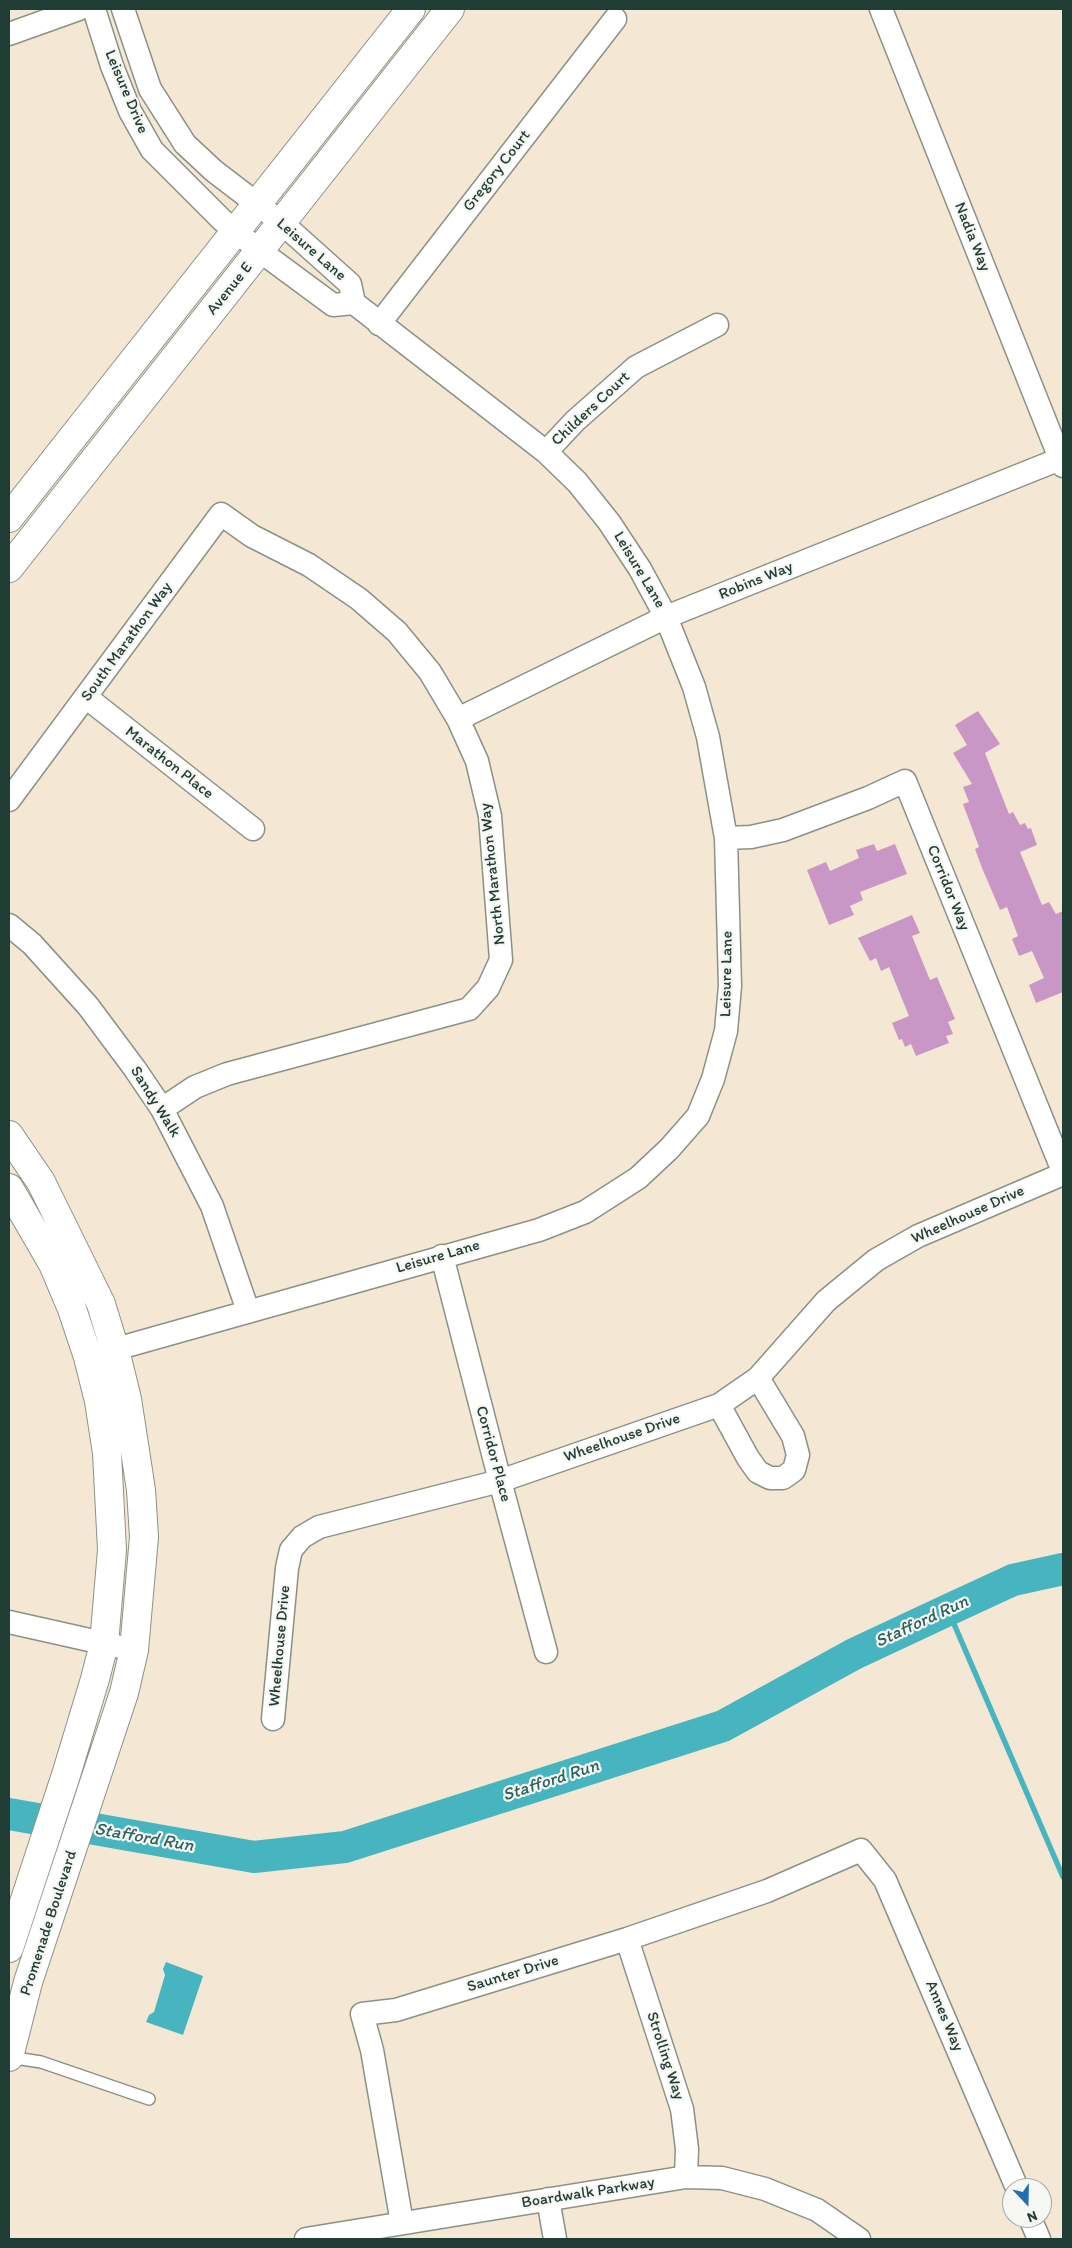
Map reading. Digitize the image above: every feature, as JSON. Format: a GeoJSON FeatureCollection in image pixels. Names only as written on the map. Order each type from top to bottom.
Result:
{"type":"FeatureCollection","features":[{"type":"Feature","properties":{"kind":"street"},"geometry":{"type":"LineString","coordinates":[[9,34],[79,9]]}},
{"type":"Feature","properties":{"kind":"street","name":"Leisure Drive"},"geometry":{"type":"LineString","coordinates":[[94,9],[112,66],[130,112],[152,150],[235,231]]}},
{"type":"Feature","properties":{"kind":"street","name":"Leisure Drive"},"geometry":{"type":"LineString","coordinates":[[123,9],[150,89],[185,144],[214,171],[257,204]]}},
{"type":"Feature","properties":{"kind":"street","name":"Avenue E"},"geometry":{"type":"LineString","coordinates":[[9,518],[411,9]]}},
{"type":"Feature","properties":{"kind":"street","name":"Avenue E"},"geometry":{"type":"LineString","coordinates":[[9,568],[450,9]]}},
{"type":"Feature","properties":{"kind":"street","name":"Nadia Way"},"geometry":{"type":"LineString","coordinates":[[881,9],[1062,462]]}},
{"type":"Feature","properties":{"kind":"street","name":"Gregory Court"},"geometry":{"type":"LineString","coordinates":[[379,324],[615,19]]}},
{"type":"Feature","properties":{"kind":"street","name":"Leisure Lane"},"geometry":{"type":"LineString","coordinates":[[88,1357],[539,1230],[585,1212],[638,1178],[669,1149],[698,1116],[713,1079],[726,1031],[730,986],[726,838],[708,737],[694,687],[666,617],[640,569],[609,522],[577,482],[546,452],[354,303],[350,284],[282,223],[257,204]]}},
{"type":"Feature","properties":{"kind":"street","name":"Leisure Lane"},"geometry":{"type":"LineString","coordinates":[[235,231],[333,305],[354,303]]}},
{"type":"Feature","properties":{"kind":"street","name":"Childers Court"},"geometry":{"type":"LineString","coordinates":[[546,452],[575,421],[636,367],[717,324]]}},
{"type":"Feature","properties":{"kind":"street","name":"Robins Way"},"geometry":{"type":"LineString","coordinates":[[458,719],[666,617],[1062,462]]}},
{"type":"Feature","properties":{"kind":"street","name":"South Marathon Way"},"geometry":{"type":"LineString","coordinates":[[9,800],[221,514],[252,536]]}},
{"type":"Feature","properties":{"kind":"street","name":"North Marathon Way"},"geometry":{"type":"LineString","coordinates":[[162,1109],[195,1086],[227,1074],[469,1009],[488,988],[501,960],[490,816],[477,761],[458,719],[430,672],[397,632],[359,599],[309,565],[252,536]]}},
{"type":"Feature","properties":{"kind":"street","name":"Marathon Place"},"geometry":{"type":"LineString","coordinates":[[86,697],[252,829]]}},
{"type":"Feature","properties":{"kind":"street","name":"Corridor Way"},"geometry":{"type":"LineString","coordinates":[[726,838],[751,838],[783,830],[905,781],[1063,1172]]}},
{"type":"Feature","properties":{"kind":"street","name":"Sandy Walk"},"geometry":{"type":"LineString","coordinates":[[9,925],[32,944],[88,1006],[162,1109],[212,1206],[248,1311]]}},
{"type":"Feature","properties":{"kind":"street","name":"Promenade Boulevard"},"geometry":{"type":"LineString","coordinates":[[9,1135],[41,1182],[62,1221],[101,1304],[115,1350],[128,1409],[141,1490],[144,1537],[134,1650],[124,1693],[28,1982],[9,2057]]}},
{"type":"Feature","properties":{"kind":"street","name":"Wheelhouse Drive"},"geometry":{"type":"LineString","coordinates":[[273,1719],[287,1568],[291,1550],[302,1537],[319,1527],[500,1481],[718,1405],[758,1378],[826,1301],[876,1260],[926,1232],[1063,1172]]}},
{"type":"Feature","properties":{"kind":"street","name":"Promenade Boulevard"},"geometry":{"type":"LineString","coordinates":[[9,1188],[53,1264],[72,1308],[88,1357],[100,1409],[111,1505],[110,1590],[104,1644],[66,1775],[35,1864],[9,1948]]}},
{"type":"Feature","properties":{"kind":"street","name":"Corridor Place"},"geometry":{"type":"LineString","coordinates":[[442,1256],[546,1652]]}},
{"type":"Feature","properties":{"kind":"street"},"geometry":{"type":"LineString","coordinates":[[718,1405],[758,1472],[770,1478],[783,1478],[794,1470],[798,1455],[793,1436],[758,1378]]}},
{"type":"Feature","properties":{"kind":"street"},"geometry":{"type":"LineString","coordinates":[[9,1622],[134,1650]]}},
{"type":"Feature","properties":{"kind":"street","name":"Saunter Drive"},"geometry":{"type":"LineString","coordinates":[[402,2223],[372,2050],[362,2014],[396,2010],[627,1938],[767,1891],[861,1850]]}},
{"type":"Feature","properties":{"kind":"street","name":"Annes Way"},"geometry":{"type":"LineString","coordinates":[[861,1850],[885,1880],[1013,2178]]}},
{"type":"Feature","properties":{"kind":"street","name":"Strolling Way"},"geometry":{"type":"LineString","coordinates":[[627,1938],[682,2108],[687,2149],[686,2177]]}},
{"type":"Feature","properties":{"kind":"street","name":"Boardwalk Parkway"},"geometry":{"type":"LineString","coordinates":[[306,2239],[686,2177],[722,2178],[765,2189],[817,2210],[859,2239]]}},
{"type":"Feature","properties":{"kind":"street"},"geometry":{"type":"LineString","coordinates":[[548,2199],[554,2239]]}},
{"type":"Feature","properties":{"kind":"lane"},"geometry":{"type":"LineString","coordinates":[[9,2057],[41,2062],[149,2099]]}},
{"type":"Feature","properties":{"kind":"water"},"geometry":{"type":"Polygon","coordinates":[[[166,1962],[203,1976],[183,2035],[146,2022],[149,2015],[154,2012],[165,1975],[163,1969],[166,1962]]]}},
{"type":"Feature","properties":{"kind":"building"},"geometry":{"type":"Polygon","coordinates":[[[978,711],[1000,744],[985,753],[1009,814],[1013,812],[1020,825],[1025,823],[1028,829],[1031,828],[1037,845],[1020,852],[1042,905],[1049,902],[1056,914],[1063,911],[1063,992],[1036,1003],[1029,985],[1044,978],[1032,951],[1019,956],[1012,939],[1018,936],[1007,907],[1000,910],[982,868],[975,849],[979,847],[963,804],[969,802],[963,787],[972,784],[953,753],[967,745],[955,725],[978,711]]]}},
{"type":"Feature","properties":{"kind":"building"},"geometry":{"type":"Polygon","coordinates":[[[874,844],[877,851],[895,844],[907,874],[860,892],[863,900],[850,906],[854,915],[829,925],[807,870],[826,862],[830,871],[859,858],[856,850],[874,844]]]}},
{"type":"Feature","properties":{"kind":"building"},"geometry":{"type":"Polygon","coordinates":[[[912,915],[920,933],[912,936],[930,980],[937,977],[955,1019],[948,1022],[953,1034],[946,1036],[949,1043],[916,1056],[911,1044],[905,1047],[902,1039],[899,1040],[892,1023],[909,1016],[889,967],[881,971],[876,958],[870,961],[858,938],[912,915]]]}},
{"type":"Feature","properties":{"kind":"waterway","name":"Stafford Run"},"geometry":{"type":"LineString","coordinates":[[9,1814],[254,1857],[345,1847],[723,1726],[854,1654],[948,1610],[1013,1580],[1063,1569]]}},
{"type":"Feature","properties":{"kind":"waterway"},"geometry":{"type":"LineString","coordinates":[[948,1610],[1063,1877]]}}]}
